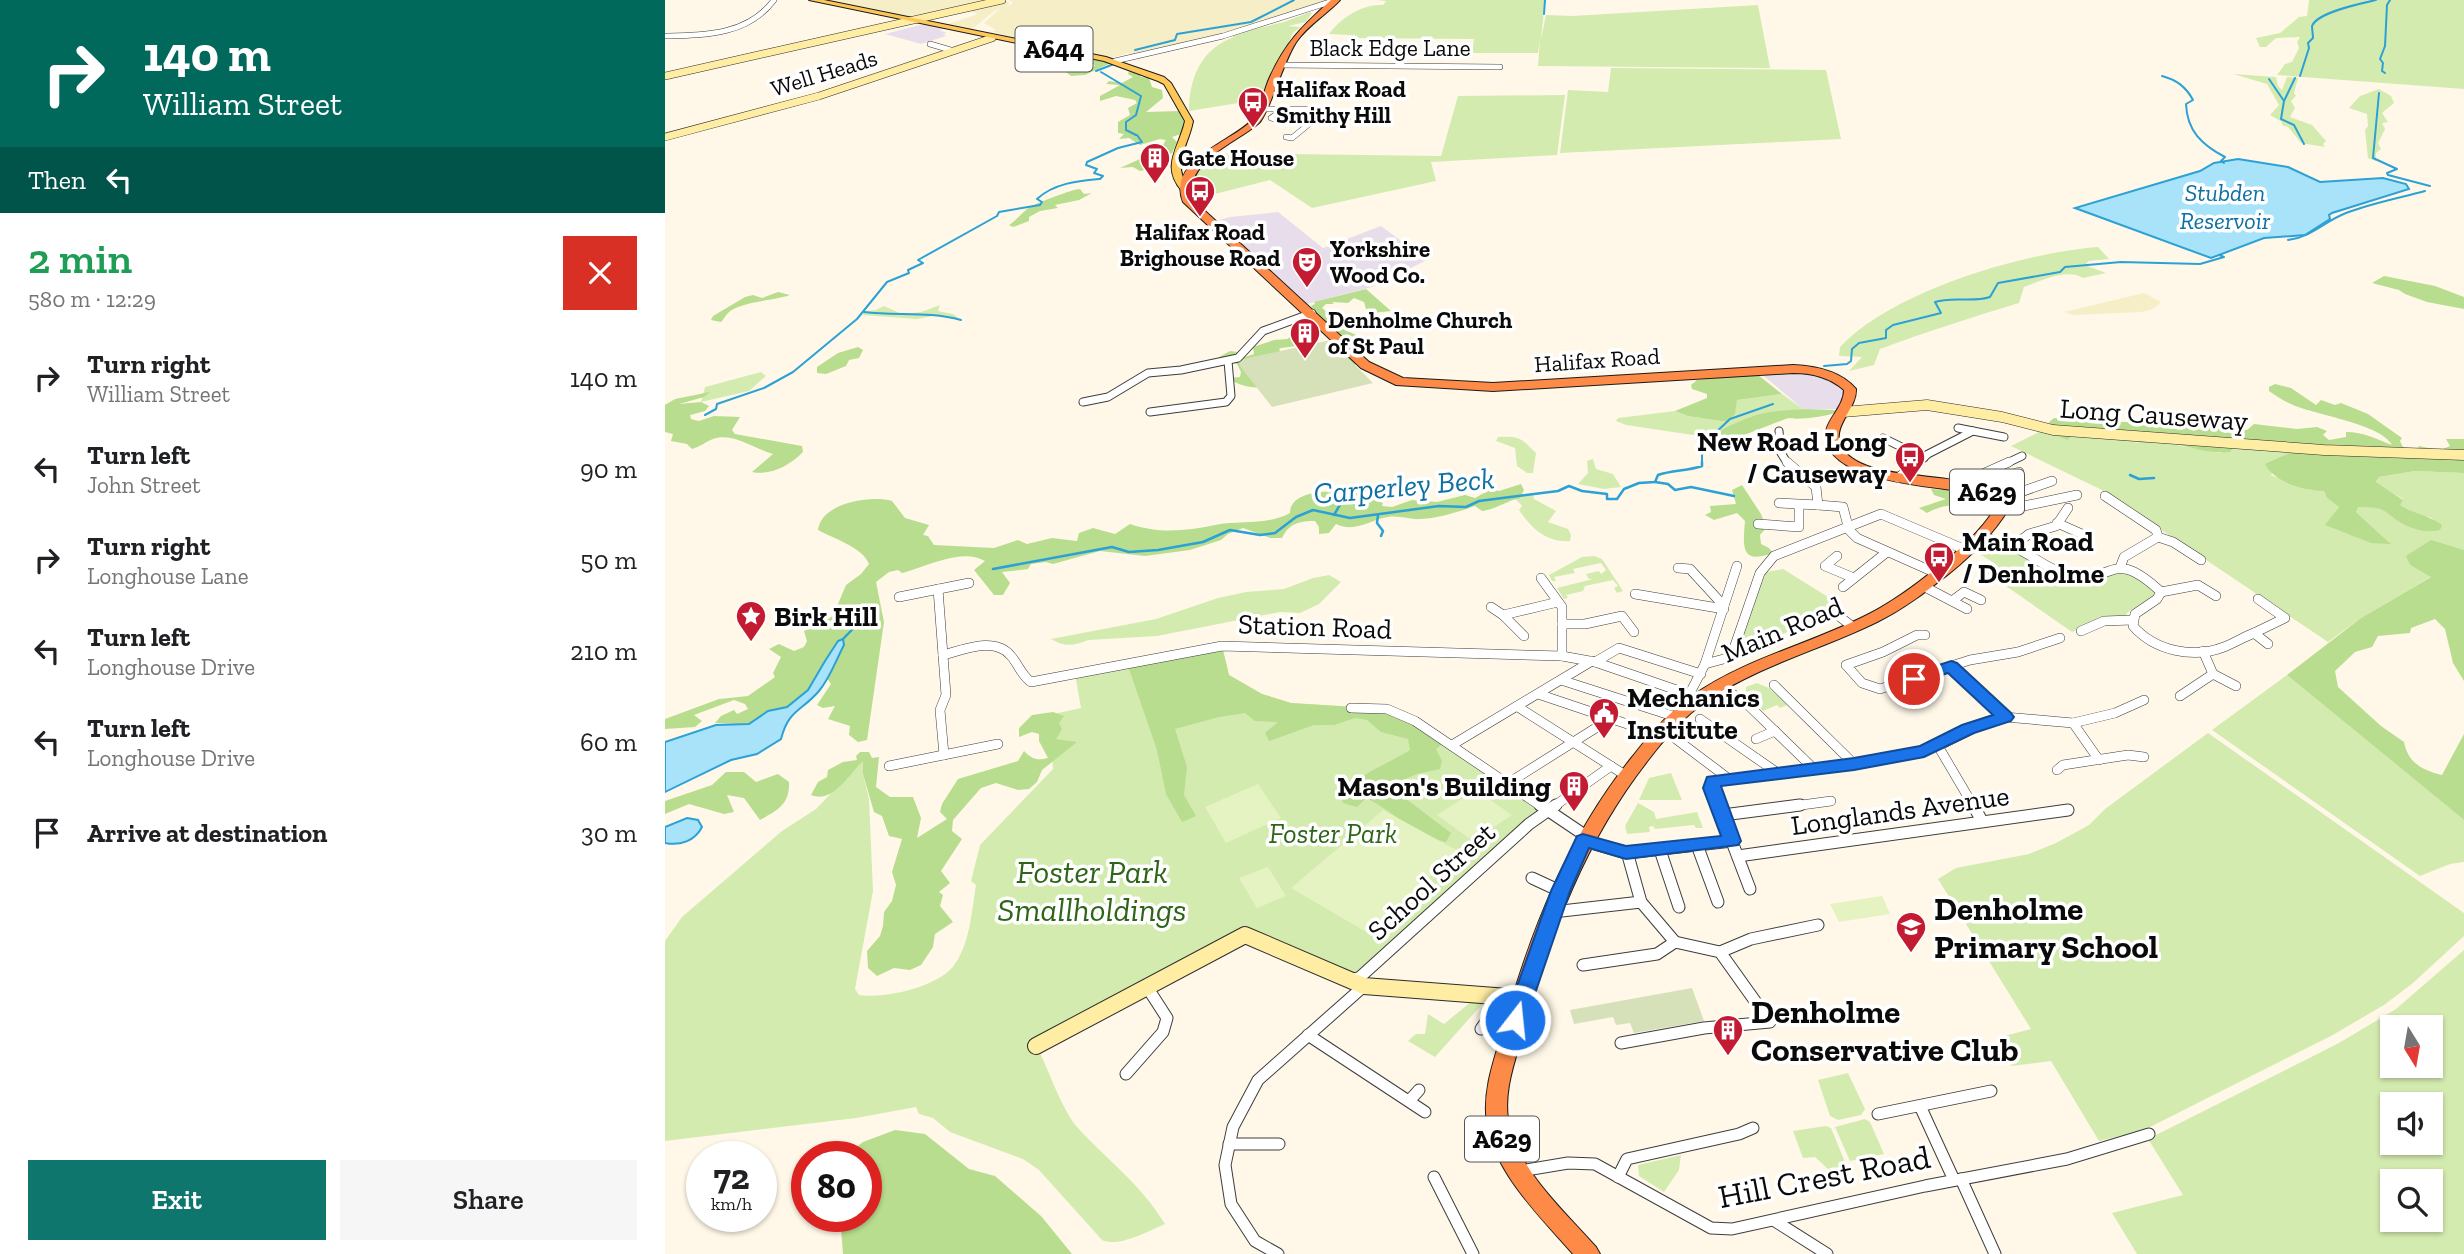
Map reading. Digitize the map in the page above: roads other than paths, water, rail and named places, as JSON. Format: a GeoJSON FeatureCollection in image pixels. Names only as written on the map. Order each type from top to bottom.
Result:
{"type":"FeatureCollection","features":[{"type":"Feature","properties":{"kind":"highway"},"geometry":{"type":"LineString","coordinates":[[1185,189],[1192,170],[1202,160],[1257,120],[1280,65],[1299,33],[1336,0]]}},
{"type":"Feature","properties":{"kind":"highway","name":"Halifax Road"},"geometry":{"type":"LineString","coordinates":[[1185,189],[1187,200],[1312,313],[1365,365],[1401,382],[1520,386],[1803,369],[1836,378],[1850,389],[1850,401],[1843,412]]}},
{"type":"Feature","properties":{"kind":"highway","name":"A629"},"geometry":{"type":"LineString","coordinates":[[1843,412],[1832,434],[1836,452],[1849,461],[1898,478],[1973,488],[1991,494],[2001,510],[1981,536],[1938,575],[1859,625]]}},
{"type":"Feature","properties":{"kind":"highway","name":"Main Road"},"geometry":{"type":"LineString","coordinates":[[1521,998],[1560,891],[1618,771],[1666,735],[1676,717],[1695,695],[1859,625]]}},
{"type":"Feature","properties":{"kind":"highway","name":"A629"},"geometry":{"type":"LineString","coordinates":[[1521,998],[1496,1101],[1500,1135],[1520,1171],[1588,1254]]}},
{"type":"Feature","properties":{"kind":"main road","name":"A644"},"geometry":{"type":"LineString","coordinates":[[813,0],[1115,61],[1167,83],[1189,125],[1174,164],[1175,174],[1185,189]]}},
{"type":"Feature","properties":{"kind":"main road"},"geometry":{"type":"LineString","coordinates":[[665,76],[1002,0]]}},
{"type":"Feature","properties":{"kind":"main road","name":"Well Heads"},"geometry":{"type":"LineString","coordinates":[[665,137],[804,100],[992,37]]}},
{"type":"Feature","properties":{"kind":"main road","name":"Long Causeway"},"geometry":{"type":"LineString","coordinates":[[1843,412],[1895,405],[1927,405],[2053,430],[2324,450],[2464,455]]}},
{"type":"Feature","properties":{"kind":"main road"},"geometry":{"type":"LineString","coordinates":[[1357,982],[1521,998]]}},
{"type":"Feature","properties":{"kind":"street"},"geometry":{"type":"LineString","coordinates":[[665,36],[707,34],[731,29],[762,16],[774,0]]}},
{"type":"Feature","properties":{"kind":"street"},"geometry":{"type":"LineString","coordinates":[[1115,61],[1223,36],[1336,0]]}},
{"type":"Feature","properties":{"kind":"street"},"geometry":{"type":"LineString","coordinates":[[930,44],[954,51]]}},
{"type":"Feature","properties":{"kind":"street","name":"Black Edge Lane"},"geometry":{"type":"LineString","coordinates":[[1280,65],[1500,66]]}},
{"type":"Feature","properties":{"kind":"street"},"geometry":{"type":"LineString","coordinates":[[1262,109],[1295,106],[1312,109],[1321,115],[1348,118]]}},
{"type":"Feature","properties":{"kind":"street"},"geometry":{"type":"LineString","coordinates":[[1284,109],[1271,118],[1284,121]]}},
{"type":"Feature","properties":{"kind":"street"},"geometry":{"type":"LineString","coordinates":[[1286,137],[1292,138],[1321,115]]}},
{"type":"Feature","properties":{"kind":"street"},"geometry":{"type":"LineString","coordinates":[[1083,402],[1121,391],[1147,373],[1228,361],[1242,356],[1254,338],[1263,331],[1312,313]]}},
{"type":"Feature","properties":{"kind":"street"},"geometry":{"type":"LineString","coordinates":[[1150,412],[1226,402],[1231,396],[1228,361]]}},
{"type":"Feature","properties":{"kind":"street"},"geometry":{"type":"LineString","coordinates":[[1958,428],[2004,437]]}},
{"type":"Feature","properties":{"kind":"street"},"geometry":{"type":"LineString","coordinates":[[1898,478],[1924,458],[1973,431]]}},
{"type":"Feature","properties":{"kind":"street"},"geometry":{"type":"LineString","coordinates":[[1762,439],[1779,435],[1782,458],[1816,487],[1818,505]]}},
{"type":"Feature","properties":{"kind":"street"},"geometry":{"type":"LineString","coordinates":[[1883,438],[1924,458]]}},
{"type":"Feature","properties":{"kind":"street"},"geometry":{"type":"LineString","coordinates":[[2018,472],[1973,488],[1969,481],[2022,456]]}},
{"type":"Feature","properties":{"kind":"street"},"geometry":{"type":"LineString","coordinates":[[1998,502],[2052,481]]}},
{"type":"Feature","properties":{"kind":"street"},"geometry":{"type":"LineString","coordinates":[[1998,502],[2019,507],[2077,495]]}},
{"type":"Feature","properties":{"kind":"street"},"geometry":{"type":"LineString","coordinates":[[2105,496],[2156,530],[2158,537]]}},
{"type":"Feature","properties":{"kind":"street"},"geometry":{"type":"LineString","coordinates":[[1779,503],[1843,507],[1847,527],[1857,538],[1938,575]]}},
{"type":"Feature","properties":{"kind":"street"},"geometry":{"type":"LineString","coordinates":[[1758,524],[1799,527],[1799,505]]}},
{"type":"Feature","properties":{"kind":"street"},"geometry":{"type":"LineString","coordinates":[[2012,547],[2029,534],[2057,523],[2068,508]]}},
{"type":"Feature","properties":{"kind":"street"},"geometry":{"type":"LineString","coordinates":[[1705,664],[1731,657],[1760,573],[1774,556],[1881,514],[1966,550]]}},
{"type":"Feature","properties":{"kind":"street"},"geometry":{"type":"LineString","coordinates":[[2057,523],[2082,534]]}},
{"type":"Feature","properties":{"kind":"street"},"geometry":{"type":"LineString","coordinates":[[1981,536],[2012,547],[2069,575],[2083,576],[2121,565],[2137,570],[2161,592]]}},
{"type":"Feature","properties":{"kind":"street"},"geometry":{"type":"LineString","coordinates":[[2121,565],[2124,557],[2158,537],[2173,542],[2201,560]]}},
{"type":"Feature","properties":{"kind":"street"},"geometry":{"type":"LineString","coordinates":[[1843,587],[1887,552]]}},
{"type":"Feature","properties":{"kind":"street"},"geometry":{"type":"LineString","coordinates":[[1837,556],[1825,566],[1854,578]]}},
{"type":"Feature","properties":{"kind":"street"},"geometry":{"type":"LineString","coordinates":[[1695,695],[1737,566]]}},
{"type":"Feature","properties":{"kind":"street"},"geometry":{"type":"LineString","coordinates":[[1678,568],[1690,569],[1724,607]]}},
{"type":"Feature","properties":{"kind":"street"},"geometry":{"type":"LineString","coordinates":[[1541,578],[1562,607],[1562,656]]}},
{"type":"Feature","properties":{"kind":"street"},"geometry":{"type":"LineString","coordinates":[[899,597],[969,583]]}},
{"type":"Feature","properties":{"kind":"street"},"geometry":{"type":"LineString","coordinates":[[2216,596],[2198,585],[2161,592],[2157,599],[2135,614],[2133,626],[2143,639],[2160,647],[2203,651],[2220,649],[2285,618],[2259,599]]}},
{"type":"Feature","properties":{"kind":"street"},"geometry":{"type":"LineString","coordinates":[[1923,586],[1967,609]]}},
{"type":"Feature","properties":{"kind":"street"},"geometry":{"type":"LineString","coordinates":[[938,590],[946,695],[940,710],[944,755]]}},
{"type":"Feature","properties":{"kind":"street"},"geometry":{"type":"LineString","coordinates":[[1952,601],[1965,592],[1981,600]]}},
{"type":"Feature","properties":{"kind":"street"},"geometry":{"type":"LineString","coordinates":[[1635,594],[1724,607]]}},
{"type":"Feature","properties":{"kind":"street"},"geometry":{"type":"LineString","coordinates":[[1503,615],[1558,602]]}},
{"type":"Feature","properties":{"kind":"street"},"geometry":{"type":"LineString","coordinates":[[1491,607],[1524,636]]}},
{"type":"Feature","properties":{"kind":"street"},"geometry":{"type":"LineString","coordinates":[[1562,624],[1585,624],[1620,614],[1634,632]]}},
{"type":"Feature","properties":{"kind":"street"},"geometry":{"type":"LineString","coordinates":[[1836,614],[1859,625]]}},
{"type":"Feature","properties":{"kind":"street"},"geometry":{"type":"LineString","coordinates":[[2081,631],[2104,621],[2132,620]]}},
{"type":"Feature","properties":{"kind":"street"},"geometry":{"type":"LineString","coordinates":[[2254,633],[2268,644]]}},
{"type":"Feature","properties":{"kind":"street"},"geometry":{"type":"LineString","coordinates":[[1925,635],[1917,635],[1883,652],[1843,663],[1862,683],[1880,689],[1970,660],[2018,652],[2060,638]]}},
{"type":"Feature","properties":{"kind":"street","name":"Station Road"},"geometry":{"type":"LineString","coordinates":[[943,654],[995,646],[1009,653],[1023,678],[1031,682],[1222,646],[1562,656],[1594,662],[1695,695]]}},
{"type":"Feature","properties":{"kind":"street"},"geometry":{"type":"LineString","coordinates":[[1452,745],[1619,648],[1701,674]]}},
{"type":"Feature","properties":{"kind":"street"},"geometry":{"type":"LineString","coordinates":[[2203,651],[2213,674],[2236,686]]}},
{"type":"Feature","properties":{"kind":"street"},"geometry":{"type":"LineString","coordinates":[[1951,667],[2005,717]]}},
{"type":"Feature","properties":{"kind":"street"},"geometry":{"type":"LineString","coordinates":[[2180,696],[2213,674]]}},
{"type":"Feature","properties":{"kind":"street"},"geometry":{"type":"LineString","coordinates":[[1561,680],[1676,717]]}},
{"type":"Feature","properties":{"kind":"street"},"geometry":{"type":"LineString","coordinates":[[1719,685],[1746,703],[1814,769]]}},
{"type":"Feature","properties":{"kind":"street"},"geometry":{"type":"LineString","coordinates":[[1774,685],[1854,764]]}},
{"type":"Feature","properties":{"kind":"street"},"geometry":{"type":"LineString","coordinates":[[1538,694],[1666,735],[1729,779]]}},
{"type":"Feature","properties":{"kind":"street"},"geometry":{"type":"LineString","coordinates":[[1750,888],[1711,788],[1714,781],[1854,764],[1924,751],[1968,729],[2005,717],[2073,723],[2115,713],[2144,700]]}},
{"type":"Feature","properties":{"kind":"street"},"geometry":{"type":"LineString","coordinates":[[1518,706],[1618,771]]}},
{"type":"Feature","properties":{"kind":"street"},"geometry":{"type":"LineString","coordinates":[[1351,708],[1387,709],[1415,721],[1548,808],[1585,838],[1627,852],[1732,841]]}},
{"type":"Feature","properties":{"kind":"street"},"geometry":{"type":"LineString","coordinates":[[1510,782],[1610,719]]}},
{"type":"Feature","properties":{"kind":"street"},"geometry":{"type":"LineString","coordinates":[[1700,719],[1779,774]]}},
{"type":"Feature","properties":{"kind":"street"},"geometry":{"type":"LineString","coordinates":[[2073,723],[2099,760]]}},
{"type":"Feature","properties":{"kind":"street"},"geometry":{"type":"LineString","coordinates":[[1756,739],[1775,731]]}},
{"type":"Feature","properties":{"kind":"street"},"geometry":{"type":"LineString","coordinates":[[889,765],[997,744]]}},
{"type":"Feature","properties":{"kind":"street"},"geometry":{"type":"LineString","coordinates":[[1938,746],[1982,821]]}},
{"type":"Feature","properties":{"kind":"street"},"geometry":{"type":"LineString","coordinates":[[2057,770],[2063,765],[2127,755],[2144,757]]}},
{"type":"Feature","properties":{"kind":"street","name":"School Street"},"geometry":{"type":"LineString","coordinates":[[1278,1254],[1255,1241],[1243,1226],[1231,1204],[1225,1180],[1229,1144],[1242,1107],[1258,1080],[1353,993],[1359,978],[1529,824],[1548,808],[1618,771]]}},
{"type":"Feature","properties":{"kind":"street"},"geometry":{"type":"LineString","coordinates":[[1723,815],[1831,801]]}},
{"type":"Feature","properties":{"kind":"street","name":"Longlands Avenue"},"geometry":{"type":"LineString","coordinates":[[1738,856],[2069,810]]}},
{"type":"Feature","properties":{"kind":"street"},"geometry":{"type":"LineString","coordinates":[[1697,845],[1718,902]]}},
{"type":"Feature","properties":{"kind":"street"},"geometry":{"type":"LineString","coordinates":[[1660,850],[1679,907]]}},
{"type":"Feature","properties":{"kind":"street"},"geometry":{"type":"LineString","coordinates":[[1621,1043],[1704,1028],[1770,1022],[1720,952],[1675,943],[1641,902],[1627,852]]}},
{"type":"Feature","properties":{"kind":"street"},"geometry":{"type":"LineString","coordinates":[[1532,878],[1560,891]]}},
{"type":"Feature","properties":{"kind":"street"},"geometry":{"type":"LineString","coordinates":[[1553,912],[1641,902]]}},
{"type":"Feature","properties":{"kind":"street"},"geometry":{"type":"LineString","coordinates":[[1720,952],[1751,939],[1818,925]]}},
{"type":"Feature","properties":{"kind":"street"},"geometry":{"type":"LineString","coordinates":[[1036,1046],[1245,935],[1357,982]]}},
{"type":"Feature","properties":{"kind":"street"},"geometry":{"type":"LineString","coordinates":[[1583,965],[1657,954],[1675,943]]}},
{"type":"Feature","properties":{"kind":"street"},"geometry":{"type":"LineString","coordinates":[[1126,1074],[1163,1032],[1167,1018],[1147,987]]}},
{"type":"Feature","properties":{"kind":"street"},"geometry":{"type":"LineString","coordinates":[[1481,1028],[1488,1019],[1492,995]]}},
{"type":"Feature","properties":{"kind":"street"},"geometry":{"type":"LineString","coordinates":[[1308,1035],[1425,1112]]}},
{"type":"Feature","properties":{"kind":"street"},"geometry":{"type":"LineString","coordinates":[[1410,1100],[1419,1090]]}},
{"type":"Feature","properties":{"kind":"street"},"geometry":{"type":"LineString","coordinates":[[1878,1114],[1991,1091]]}},
{"type":"Feature","properties":{"kind":"street"},"geometry":{"type":"LineString","coordinates":[[1920,1106],[1995,1254]]}},
{"type":"Feature","properties":{"kind":"street"},"geometry":{"type":"LineString","coordinates":[[1618,1177],[1627,1160],[1739,1134],[1753,1128]]}},
{"type":"Feature","properties":{"kind":"street","name":"Hill Crest Road"},"geometry":{"type":"LineString","coordinates":[[1520,1171],[1586,1162],[1711,1228],[1732,1229],[2125,1144],[2149,1133]]}},
{"type":"Feature","properties":{"kind":"street"},"geometry":{"type":"LineString","coordinates":[[1229,1144],[1279,1144]]}},
{"type":"Feature","properties":{"kind":"street"},"geometry":{"type":"LineString","coordinates":[[1434,1177],[1473,1254]]}},
{"type":"Feature","properties":{"kind":"street"},"geometry":{"type":"LineString","coordinates":[[1775,1221],[1827,1254]]}},
{"type":"Feature","properties":{"kind":"water","name":"Stubden Reservoir"},"geometry":{"type":"Polygon","coordinates":[[[2238,159],[2288,167],[2320,182],[2383,178],[2406,184],[2409,189],[2332,213],[2329,215],[2330,219],[2305,235],[2264,238],[2211,258],[2075,208],[2200,171],[2214,163],[2238,159]]]}},
{"type":"Feature","properties":{"kind":"water"},"geometry":{"type":"Polygon","coordinates":[[[843,639],[844,645],[826,680],[813,698],[792,716],[781,739],[757,754],[731,760],[665,792],[665,742],[716,725],[749,724],[768,711],[787,707],[808,690],[838,641],[843,639]]]}},
{"type":"Feature","properties":{"kind":"water"},"geometry":{"type":"Polygon","coordinates":[[[687,818],[698,820],[702,827],[699,832],[687,841],[665,843],[665,827],[687,818]]]}},
{"type":"Feature","properties":{"kind":"waterway"},"geometry":{"type":"LineString","coordinates":[[1135,50],[1175,40],[1177,34],[1251,22],[1294,0]]}},
{"type":"Feature","properties":{"kind":"waterway"},"geometry":{"type":"LineString","coordinates":[[1544,14],[1545,0]]}},
{"type":"Feature","properties":{"kind":"waterway"},"geometry":{"type":"LineString","coordinates":[[2300,76],[2309,48],[2308,43],[2313,38],[2312,26],[2316,21],[2341,9],[2376,0]]}},
{"type":"Feature","properties":{"kind":"waterway"},"geometry":{"type":"LineString","coordinates":[[2385,73],[2382,71],[2383,63],[2380,59],[2385,46],[2387,5],[2390,0]]}},
{"type":"Feature","properties":{"kind":"waterway"},"geometry":{"type":"LineString","coordinates":[[1096,71],[1114,64]]}},
{"type":"Feature","properties":{"kind":"waterway"},"geometry":{"type":"LineString","coordinates":[[1101,72],[1141,96],[1136,115],[1126,122],[1126,130],[1136,135]]}},
{"type":"Feature","properties":{"kind":"waterway"},"geometry":{"type":"LineString","coordinates":[[2162,76],[2181,85],[2190,95],[2193,100],[2186,104],[2189,122],[2203,142],[2225,157],[2221,161],[2224,163]]}},
{"type":"Feature","properties":{"kind":"waterway"},"geometry":{"type":"LineString","coordinates":[[2284,101],[2295,78]]}},
{"type":"Feature","properties":{"kind":"waterway"},"geometry":{"type":"LineString","coordinates":[[2269,79],[2284,101]]}},
{"type":"Feature","properties":{"kind":"waterway"},"geometry":{"type":"LineString","coordinates":[[2379,93],[2373,158],[2397,169],[2387,173],[2388,175],[2430,186]]}},
{"type":"Feature","properties":{"kind":"waterway"},"geometry":{"type":"LineString","coordinates":[[2284,101],[2281,119],[2294,125],[2304,144]]}},
{"type":"Feature","properties":{"kind":"waterway"},"geometry":{"type":"LineString","coordinates":[[705,415],[716,409],[717,404],[764,388],[793,372],[857,319],[887,282],[909,273],[908,270],[923,263],[918,260],[997,216],[999,212],[1040,205],[1042,202],[1037,199],[1051,189],[1100,179],[1103,176],[1094,173],[1097,169],[1086,165],[1087,162],[1118,148],[1142,142],[1137,135]]}},
{"type":"Feature","properties":{"kind":"waterway"},"geometry":{"type":"LineString","coordinates":[[2288,240],[2304,236],[2356,209],[2425,191]]}},
{"type":"Feature","properties":{"kind":"waterway"},"geometry":{"type":"LineString","coordinates":[[1824,366],[1847,364],[1851,361],[1852,349],[1859,343],[1886,338],[1886,330],[1893,325],[1941,313],[1935,302],[1990,297],[1998,283],[2060,272],[2065,267],[2121,262],[2200,264],[2224,257],[2219,255]]}},
{"type":"Feature","properties":{"kind":"waterway"},"geometry":{"type":"LineString","coordinates":[[864,312],[961,320]]}},
{"type":"Feature","properties":{"kind":"waterway","name":"Carperley Beck"},"geometry":{"type":"LineString","coordinates":[[1712,436],[1730,419],[1773,404]]}},
{"type":"Feature","properties":{"kind":"waterway","name":"Carperley Beck"},"geometry":{"type":"LineString","coordinates":[[1655,482],[1658,475],[1663,473],[1702,466],[1702,455],[1711,440]]}},
{"type":"Feature","properties":{"kind":"waterway"},"geometry":{"type":"LineString","coordinates":[[2130,475],[2139,479],[2154,478]]}},
{"type":"Feature","properties":{"kind":"waterway","name":"Carperley Beck"},"geometry":{"type":"LineString","coordinates":[[1334,515],[1350,518],[1439,506],[1466,507],[1479,501],[1558,491],[1569,486],[1582,491],[1607,494],[1607,499],[1617,499],[1624,489],[1639,483],[1655,482]]}},
{"type":"Feature","properties":{"kind":"waterway"},"geometry":{"type":"LineString","coordinates":[[1655,482],[1668,484],[1675,490],[1691,487],[1734,496]]}},
{"type":"Feature","properties":{"kind":"waterway"},"geometry":{"type":"LineString","coordinates":[[1334,515],[1341,503]]}},
{"type":"Feature","properties":{"kind":"waterway","name":"Carperley Beck"},"geometry":{"type":"LineString","coordinates":[[993,569],[1112,547],[1129,552],[1158,550],[1203,542],[1230,530],[1260,535],[1275,533],[1296,517],[1313,510],[1334,515]]}},
{"type":"Feature","properties":{"kind":"waterway"},"geometry":{"type":"LineString","coordinates":[[1378,515],[1377,523],[1383,531],[1381,536]]}},
{"type":"Feature","properties":{"kind":"waterway","name":"Carperley Beck"},"geometry":{"type":"LineString","coordinates":[[843,639],[872,609]]}},
{"type":"Feature","properties":{"kind":"place","name":"Halifax Road Smithy Hill"},"geometry":{"type":"Point","coordinates":[1253,129]}},
{"type":"Feature","properties":{"kind":"place","name":"Gate House"},"geometry":{"type":"Point","coordinates":[1155,185]}},
{"type":"Feature","properties":{"kind":"place","name":"Halifax Road Brighouse Road"},"geometry":{"type":"Point","coordinates":[1200,218]}},
{"type":"Feature","properties":{"kind":"place","name":"Yorkshire Wood Co."},"geometry":{"type":"Point","coordinates":[1307,289]}},
{"type":"Feature","properties":{"kind":"place","name":"Denholme Church of St Paul"},"geometry":{"type":"Point","coordinates":[1305,360]}},
{"type":"Feature","properties":{"kind":"place","name":"New Road Long / Causeway"},"geometry":{"type":"Point","coordinates":[1910,484]}},
{"type":"Feature","properties":{"kind":"place","name":"Main Road / Denholme"},"geometry":{"type":"Point","coordinates":[1939,584]}},
{"type":"Feature","properties":{"kind":"place","name":"Birk Hill"},"geometry":{"type":"Point","coordinates":[751,643]}},
{"type":"Feature","properties":{"kind":"place","name":"Mechanics Institute"},"geometry":{"type":"Point","coordinates":[1604,740]}},
{"type":"Feature","properties":{"kind":"place","name":"Mason's Building"},"geometry":{"type":"Point","coordinates":[1574,813]}},
{"type":"Feature","properties":{"kind":"place","name":"Denholme Primary School"},"geometry":{"type":"Point","coordinates":[1911,954]}},
{"type":"Feature","properties":{"kind":"place","name":"Denholme Conservative Club"},"geometry":{"type":"Point","coordinates":[1728,1057]}},
{"type":"Feature","properties":{"kind":"park label","name":"Foster Park"},"geometry":{"type":"Point","coordinates":[1333,833]}},
{"type":"Feature","properties":{"kind":"park label","name":"Foster Park Smallholdings"},"geometry":{"type":"Point","coordinates":[1092,890]}}]}
